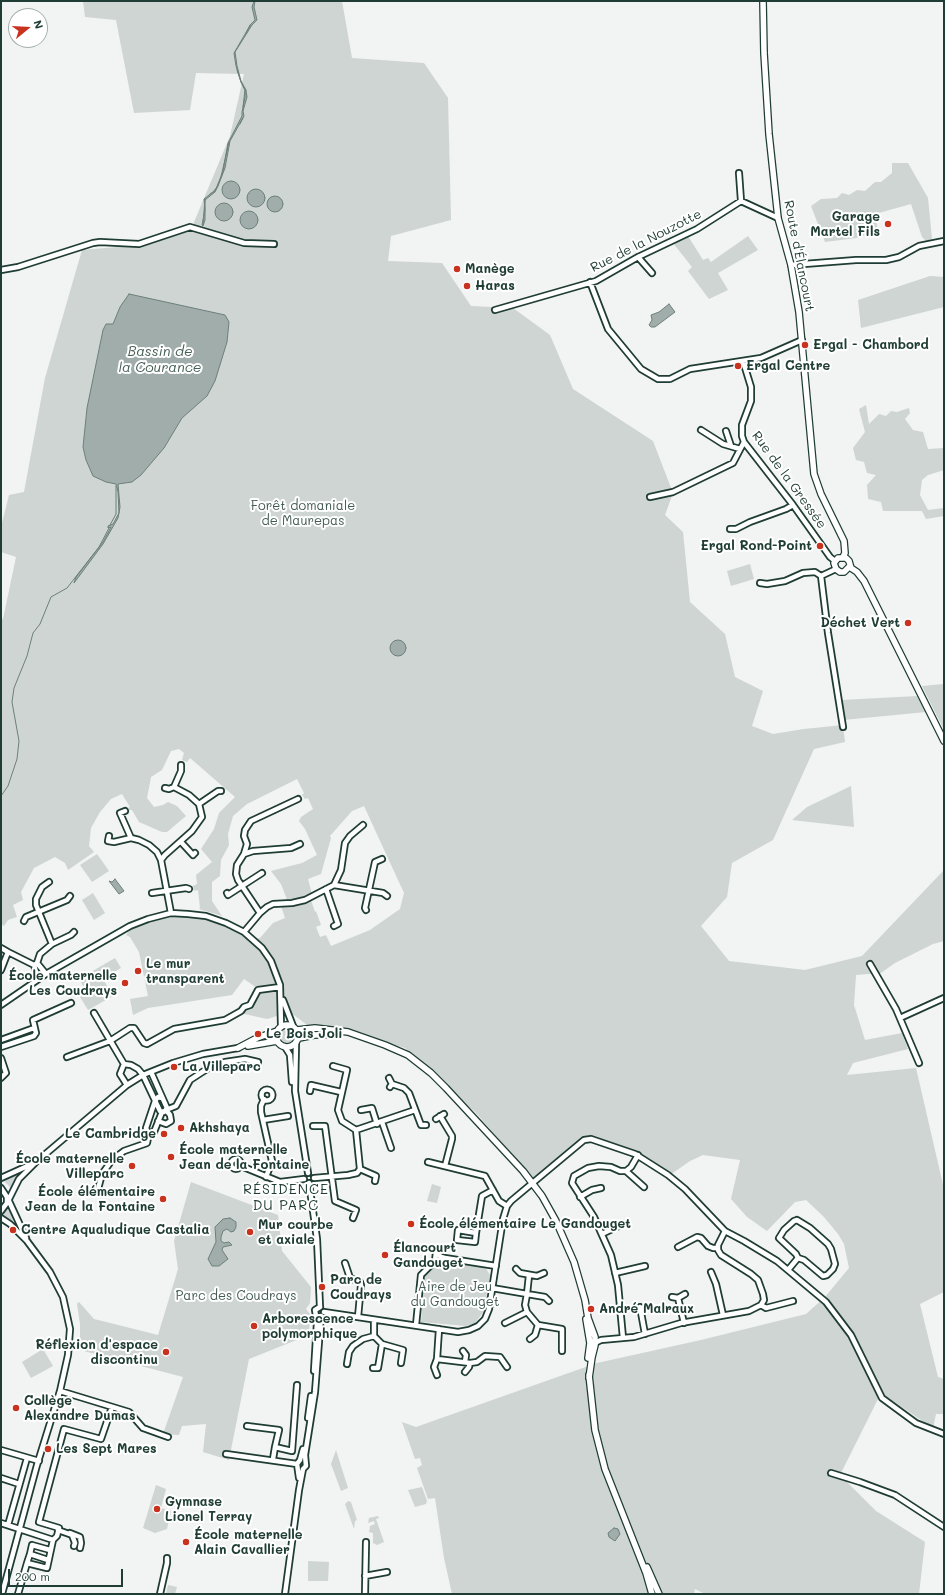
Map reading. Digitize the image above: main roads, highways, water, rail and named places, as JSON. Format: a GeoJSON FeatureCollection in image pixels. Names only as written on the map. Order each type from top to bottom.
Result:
{"type":"FeatureCollection","features":[{"type":"Feature","properties":{"kind":"water"},"geometry":{"type":"Polygon","coordinates":[[[255,1],[254,7],[257,20],[252,25],[235,52],[241,81],[246,90],[247,97],[243,111],[244,116],[230,141],[225,168],[218,186],[215,192],[205,200],[205,210],[204,199],[217,187],[223,171],[228,143],[242,116],[245,90],[241,82],[236,66],[234,53],[251,24],[255,20],[252,7],[255,1]]]}},
{"type":"Feature","properties":{"kind":"water"},"geometry":{"type":"Polygon","coordinates":[[[227,181],[235,181],[240,186],[238,197],[235,199],[227,199],[222,194],[222,186],[227,181]]]}},
{"type":"Feature","properties":{"kind":"water"},"geometry":{"type":"Polygon","coordinates":[[[252,189],[260,189],[265,194],[263,205],[260,207],[252,207],[247,202],[247,194],[252,189]]]}},
{"type":"Feature","properties":{"kind":"water"},"geometry":{"type":"Polygon","coordinates":[[[272,196],[278,196],[283,201],[281,210],[278,212],[272,212],[267,207],[267,201],[272,196]]]}},
{"type":"Feature","properties":{"kind":"water"},"geometry":{"type":"Polygon","coordinates":[[[220,203],[228,203],[233,208],[231,219],[228,221],[220,221],[215,216],[215,208],[220,203]]]}},
{"type":"Feature","properties":{"kind":"water"},"geometry":{"type":"Polygon","coordinates":[[[205,210],[205,220],[203,226],[202,225],[205,210]]]}},
{"type":"Feature","properties":{"kind":"water"},"geometry":{"type":"Polygon","coordinates":[[[245,211],[253,211],[258,216],[256,227],[253,229],[245,229],[240,224],[240,216],[245,211]]]}},
{"type":"Feature","properties":{"kind":"water","name":"Bassin de la Courance"},"geometry":{"type":"Polygon","coordinates":[[[129,294],[225,315],[229,322],[227,342],[215,381],[207,396],[182,418],[164,448],[141,475],[132,482],[118,484],[120,507],[119,513],[116,484],[106,482],[93,476],[86,460],[83,447],[87,408],[103,330],[106,324],[113,324],[120,307],[129,294]]]}},
{"type":"Feature","properties":{"kind":"water"},"geometry":{"type":"Polygon","coordinates":[[[669,304],[675,312],[655,327],[651,327],[649,325],[652,320],[651,315],[659,312],[669,304]]]}},
{"type":"Feature","properties":{"kind":"water"},"geometry":{"type":"Polygon","coordinates":[[[119,513],[118,518],[103,544],[74,583],[76,577],[103,542],[111,527],[108,528],[108,526],[113,524],[119,513]]]}},
{"type":"Feature","properties":{"kind":"water"},"geometry":{"type":"Polygon","coordinates":[[[398,640],[404,642],[406,648],[404,654],[398,656],[392,654],[390,648],[392,642],[398,640]]]}},
{"type":"Feature","properties":{"kind":"water"},"geometry":{"type":"Polygon","coordinates":[[[115,879],[124,891],[119,894],[109,881],[112,882],[115,879]]]}},
{"type":"Feature","properties":{"kind":"water"},"geometry":{"type":"Polygon","coordinates":[[[230,1218],[236,1222],[236,1227],[234,1231],[231,1232],[227,1229],[223,1231],[221,1237],[221,1241],[224,1243],[229,1242],[232,1245],[223,1247],[222,1250],[228,1259],[219,1266],[212,1266],[208,1259],[216,1242],[215,1227],[223,1219],[230,1218]]]}},
{"type":"Feature","properties":{"kind":"water"},"geometry":{"type":"Polygon","coordinates":[[[614,1528],[618,1529],[620,1534],[615,1541],[609,1537],[608,1533],[614,1528]]]}},
{"type":"Feature","properties":{"kind":"waterway"},"geometry":{"type":"LineString","coordinates":[[246,33],[250,25]]}},
{"type":"Feature","properties":{"kind":"waterway"},"geometry":{"type":"LineString","coordinates":[[237,70],[245,90],[243,107]]}},
{"type":"Feature","properties":{"kind":"waterway"},"geometry":{"type":"LineString","coordinates":[[240,124],[243,118]]}},
{"type":"Feature","properties":{"kind":"waterway"},"geometry":{"type":"LineString","coordinates":[[210,194],[215,191],[221,177],[229,142]]}},
{"type":"Feature","properties":{"kind":"waterway"},"geometry":{"type":"LineString","coordinates":[[203,224],[205,199]]}},
{"type":"Feature","properties":{"kind":"waterway"},"geometry":{"type":"LineString","coordinates":[[110,525],[116,514],[116,486]]}},
{"type":"Feature","properties":{"kind":"waterway"},"geometry":{"type":"LineString","coordinates":[[1,796],[8,786],[17,759],[19,741],[12,702],[14,688],[27,656],[33,633],[40,624],[51,597],[67,588],[99,547],[109,528]]}},
{"type":"Feature","properties":{"kind":"place","name":"Garage Martel Fils"},"geometry":{"type":"Point","coordinates":[888,224]}},
{"type":"Feature","properties":{"kind":"place","name":"Manège"},"geometry":{"type":"Point","coordinates":[457,269]}},
{"type":"Feature","properties":{"kind":"place","name":"Haras"},"geometry":{"type":"Point","coordinates":[467,286]}},
{"type":"Feature","properties":{"kind":"place","name":"Ergal - Chambord"},"geometry":{"type":"Point","coordinates":[805,345]}},
{"type":"Feature","properties":{"kind":"place","name":"Ergal Centre"},"geometry":{"type":"Point","coordinates":[738,366]}},
{"type":"Feature","properties":{"kind":"place","name":"Ergal Rond-Point"},"geometry":{"type":"Point","coordinates":[820,546]}},
{"type":"Feature","properties":{"kind":"place","name":"Déchet Vert"},"geometry":{"type":"Point","coordinates":[908,623]}},
{"type":"Feature","properties":{"kind":"place","name":"Le mur transparent"},"geometry":{"type":"Point","coordinates":[138,971]}},
{"type":"Feature","properties":{"kind":"place","name":"École maternelle Les Coudrays"},"geometry":{"type":"Point","coordinates":[125,983]}},
{"type":"Feature","properties":{"kind":"place","name":"Le Bois Joli"},"geometry":{"type":"Point","coordinates":[258,1034]}},
{"type":"Feature","properties":{"kind":"place","name":"La Villeparc"},"geometry":{"type":"Point","coordinates":[174,1067]}},
{"type":"Feature","properties":{"kind":"place","name":"Akhshaya"},"geometry":{"type":"Point","coordinates":[181,1128]}},
{"type":"Feature","properties":{"kind":"place","name":"Le Cambridge"},"geometry":{"type":"Point","coordinates":[164,1134]}},
{"type":"Feature","properties":{"kind":"place","name":"École maternelle Jean de la Fontaine"},"geometry":{"type":"Point","coordinates":[171,1157]}},
{"type":"Feature","properties":{"kind":"place","name":"École maternelle Villeparc"},"geometry":{"type":"Point","coordinates":[132,1166]}},
{"type":"Feature","properties":{"kind":"place","name":"École élémentaire Jean de la Fontaine"},"geometry":{"type":"Point","coordinates":[163,1199]}},
{"type":"Feature","properties":{"kind":"place","name":"École élémentaire Le Gandouget"},"geometry":{"type":"Point","coordinates":[411,1224]}},
{"type":"Feature","properties":{"kind":"place","name":"Centre Aqualudique Castalia"},"geometry":{"type":"Point","coordinates":[13,1230]}},
{"type":"Feature","properties":{"kind":"place","name":"Mur courbe et axiale"},"geometry":{"type":"Point","coordinates":[250,1232]}},
{"type":"Feature","properties":{"kind":"place","name":"Élancourt Gandouget"},"geometry":{"type":"Point","coordinates":[385,1255]}},
{"type":"Feature","properties":{"kind":"place","name":"Parc de Coudrays"},"geometry":{"type":"Point","coordinates":[322,1287]}},
{"type":"Feature","properties":{"kind":"place","name":"André Malraux"},"geometry":{"type":"Point","coordinates":[591,1309]}},
{"type":"Feature","properties":{"kind":"place","name":"Arborescence polymorphique"},"geometry":{"type":"Point","coordinates":[254,1326]}},
{"type":"Feature","properties":{"kind":"place","name":"Réflexion d'espace discontinu"},"geometry":{"type":"Point","coordinates":[166,1352]}},
{"type":"Feature","properties":{"kind":"place","name":"Collège Alexandre Dumas"},"geometry":{"type":"Point","coordinates":[16,1408]}},
{"type":"Feature","properties":{"kind":"place","name":"Les Sept Mares"},"geometry":{"type":"Point","coordinates":[48,1449]}},
{"type":"Feature","properties":{"kind":"place","name":"Gymnase Lionel Terray"},"geometry":{"type":"Point","coordinates":[157,1509]}},
{"type":"Feature","properties":{"kind":"place","name":"École maternelle Alain Cavallier"},"geometry":{"type":"Point","coordinates":[186,1542]}},
{"type":"Feature","properties":{"kind":"district","name":"RÉSIDENCE DU PARC"},"geometry":{"type":"Point","coordinates":[286,1198]}},
{"type":"Feature","properties":{"kind":"park label","name":"Forêt domaniale de Maurepas"},"geometry":{"type":"Point","coordinates":[303,514]}},
{"type":"Feature","properties":{"kind":"park label","name":"Aire de Jeu du Gandouget"},"geometry":{"type":"Point","coordinates":[455,1294]}},
{"type":"Feature","properties":{"kind":"park label","name":"Parc des Coudrays"},"geometry":{"type":"Point","coordinates":[236,1296]}}]}
